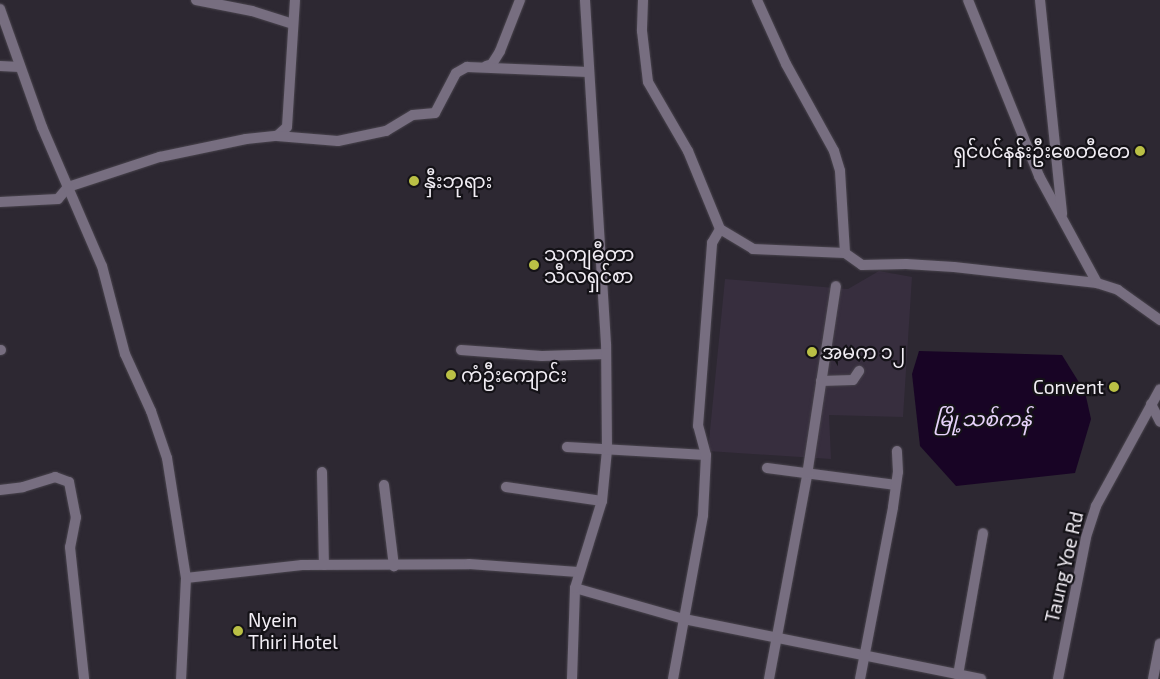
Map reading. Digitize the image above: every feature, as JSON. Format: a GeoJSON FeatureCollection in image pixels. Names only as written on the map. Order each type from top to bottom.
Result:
{"type":"FeatureCollection","features":[{"type":"Feature","properties":{"kind":"street"},"geometry":{"type":"LineString","coordinates":[[196,0],[252,11],[293,24]]}},
{"type":"Feature","properties":{"kind":"street"},"geometry":{"type":"LineString","coordinates":[[277,136],[287,127],[295,0]]}},
{"type":"Feature","properties":{"kind":"street"},"geometry":{"type":"LineString","coordinates":[[0,202],[58,199],[68,187],[160,157],[246,139],[277,136],[338,141],[386,131],[413,115],[435,113],[460,69],[492,64],[500,51],[520,0]]}},
{"type":"Feature","properties":{"kind":"street"},"geometry":{"type":"LineString","coordinates":[[572,679],[575,588],[578,572],[602,501],[607,450],[606,354],[585,0]]}},
{"type":"Feature","properties":{"kind":"street"},"geometry":{"type":"LineString","coordinates":[[643,0],[642,31],[648,82],[688,150],[720,229],[753,249],[845,253],[862,266],[935,266],[1097,283],[1118,290],[1160,320]]}},
{"type":"Feature","properties":{"kind":"street"},"geometry":{"type":"LineString","coordinates":[[757,0],[786,64],[834,150],[840,171],[845,253]]}},
{"type":"Feature","properties":{"kind":"street"},"geometry":{"type":"LineString","coordinates":[[968,0],[1013,118],[1064,225],[1097,283]]}},
{"type":"Feature","properties":{"kind":"street"},"geometry":{"type":"LineString","coordinates":[[1040,0],[1058,193],[1064,225]]}},
{"type":"Feature","properties":{"kind":"street"},"geometry":{"type":"LineString","coordinates":[[0,9],[20,67],[102,266],[125,354],[151,411],[167,458],[186,578],[181,679]]}},
{"type":"Feature","properties":{"kind":"street"},"geometry":{"type":"LineString","coordinates":[[0,66],[20,67]]}},
{"type":"Feature","properties":{"kind":"street"},"geometry":{"type":"LineString","coordinates":[[485,66],[588,72]]}},
{"type":"Feature","properties":{"kind":"street"},"geometry":{"type":"LineString","coordinates":[[673,679],[700,534],[706,455],[698,426],[712,243],[720,229]]}},
{"type":"Feature","properties":{"kind":"street"},"geometry":{"type":"LineString","coordinates":[[769,679],[807,475],[836,286]]}},
{"type":"Feature","properties":{"kind":"street"},"geometry":{"type":"LineString","coordinates":[[461,350],[542,356],[606,354]]}},
{"type":"Feature","properties":{"kind":"street"},"geometry":{"type":"LineString","coordinates":[[821,381],[853,380],[859,371]]}},
{"type":"Feature","properties":{"kind":"street","name":"Taung Yoe Rd"},"geometry":{"type":"LineString","coordinates":[[1058,679],[1086,537],[1096,506],[1160,389]]}},
{"type":"Feature","properties":{"kind":"street"},"geometry":{"type":"LineString","coordinates":[[1151,404],[1160,422]]}},
{"type":"Feature","properties":{"kind":"street"},"geometry":{"type":"LineString","coordinates":[[567,447],[706,455]]}},
{"type":"Feature","properties":{"kind":"street"},"geometry":{"type":"LineString","coordinates":[[860,679],[896,485],[896,450]]}},
{"type":"Feature","properties":{"kind":"street"},"geometry":{"type":"LineString","coordinates":[[767,468],[807,475],[896,485]]}},
{"type":"Feature","properties":{"kind":"street"},"geometry":{"type":"LineString","coordinates":[[322,472],[324,566]]}},
{"type":"Feature","properties":{"kind":"street"},"geometry":{"type":"LineString","coordinates":[[0,490],[23,488],[55,477],[69,482],[76,517],[70,547],[84,679]]}},
{"type":"Feature","properties":{"kind":"street"},"geometry":{"type":"LineString","coordinates":[[384,485],[394,566]]}},
{"type":"Feature","properties":{"kind":"street"},"geometry":{"type":"LineString","coordinates":[[506,487],[602,501]]}},
{"type":"Feature","properties":{"kind":"street"},"geometry":{"type":"LineString","coordinates":[[953,676],[982,533]]}},
{"type":"Feature","properties":{"kind":"street"},"geometry":{"type":"LineString","coordinates":[[186,578],[324,566],[469,564],[578,572]]}},
{"type":"Feature","properties":{"kind":"street"},"geometry":{"type":"LineString","coordinates":[[575,588],[684,619],[953,676],[981,679]]}},
{"type":"Feature","properties":{"kind":"street"},"geometry":{"type":"LineString","coordinates":[[1153,679],[1160,644]]}},
{"type":"Feature","properties":{"kind":"shaded area","name":"အမက ၁၂"},"geometry":{"type":"Polygon","coordinates":[[[879,271],[912,277],[903,417],[829,415],[831,459],[708,451],[725,279],[848,289],[879,271]]]}},
{"type":"Feature","properties":{"kind":"water","name":"မြို့သစ်ကန်"},"geometry":{"type":"Polygon","coordinates":[[[919,351],[1062,355],[1085,392],[1091,419],[1075,473],[956,486],[920,446],[912,374],[919,351]]]}},
{"type":"Feature","properties":{"kind":"place","name":"ရှင်ပင်နန်းဦးစေတီတေ"},"geometry":{"type":"Point","coordinates":[1140,151]}},
{"type":"Feature","properties":{"kind":"place","name":"နှီးဘုရား"},"geometry":{"type":"Point","coordinates":[414,181]}},
{"type":"Feature","properties":{"kind":"place","name":"သကျဓီတာ သီလရှင်စာ"},"geometry":{"type":"Point","coordinates":[534,265]}},
{"type":"Feature","properties":{"kind":"place","name":"အမက ၁၂"},"geometry":{"type":"Point","coordinates":[812,352]}},
{"type":"Feature","properties":{"kind":"place","name":"ကံဦးကျောင်း"},"geometry":{"type":"Point","coordinates":[451,375]}},
{"type":"Feature","properties":{"kind":"place","name":"Convent"},"geometry":{"type":"Point","coordinates":[1114,387]}},
{"type":"Feature","properties":{"kind":"place","name":"Nyein Thiri Hotel"},"geometry":{"type":"Point","coordinates":[238,631]}}]}
